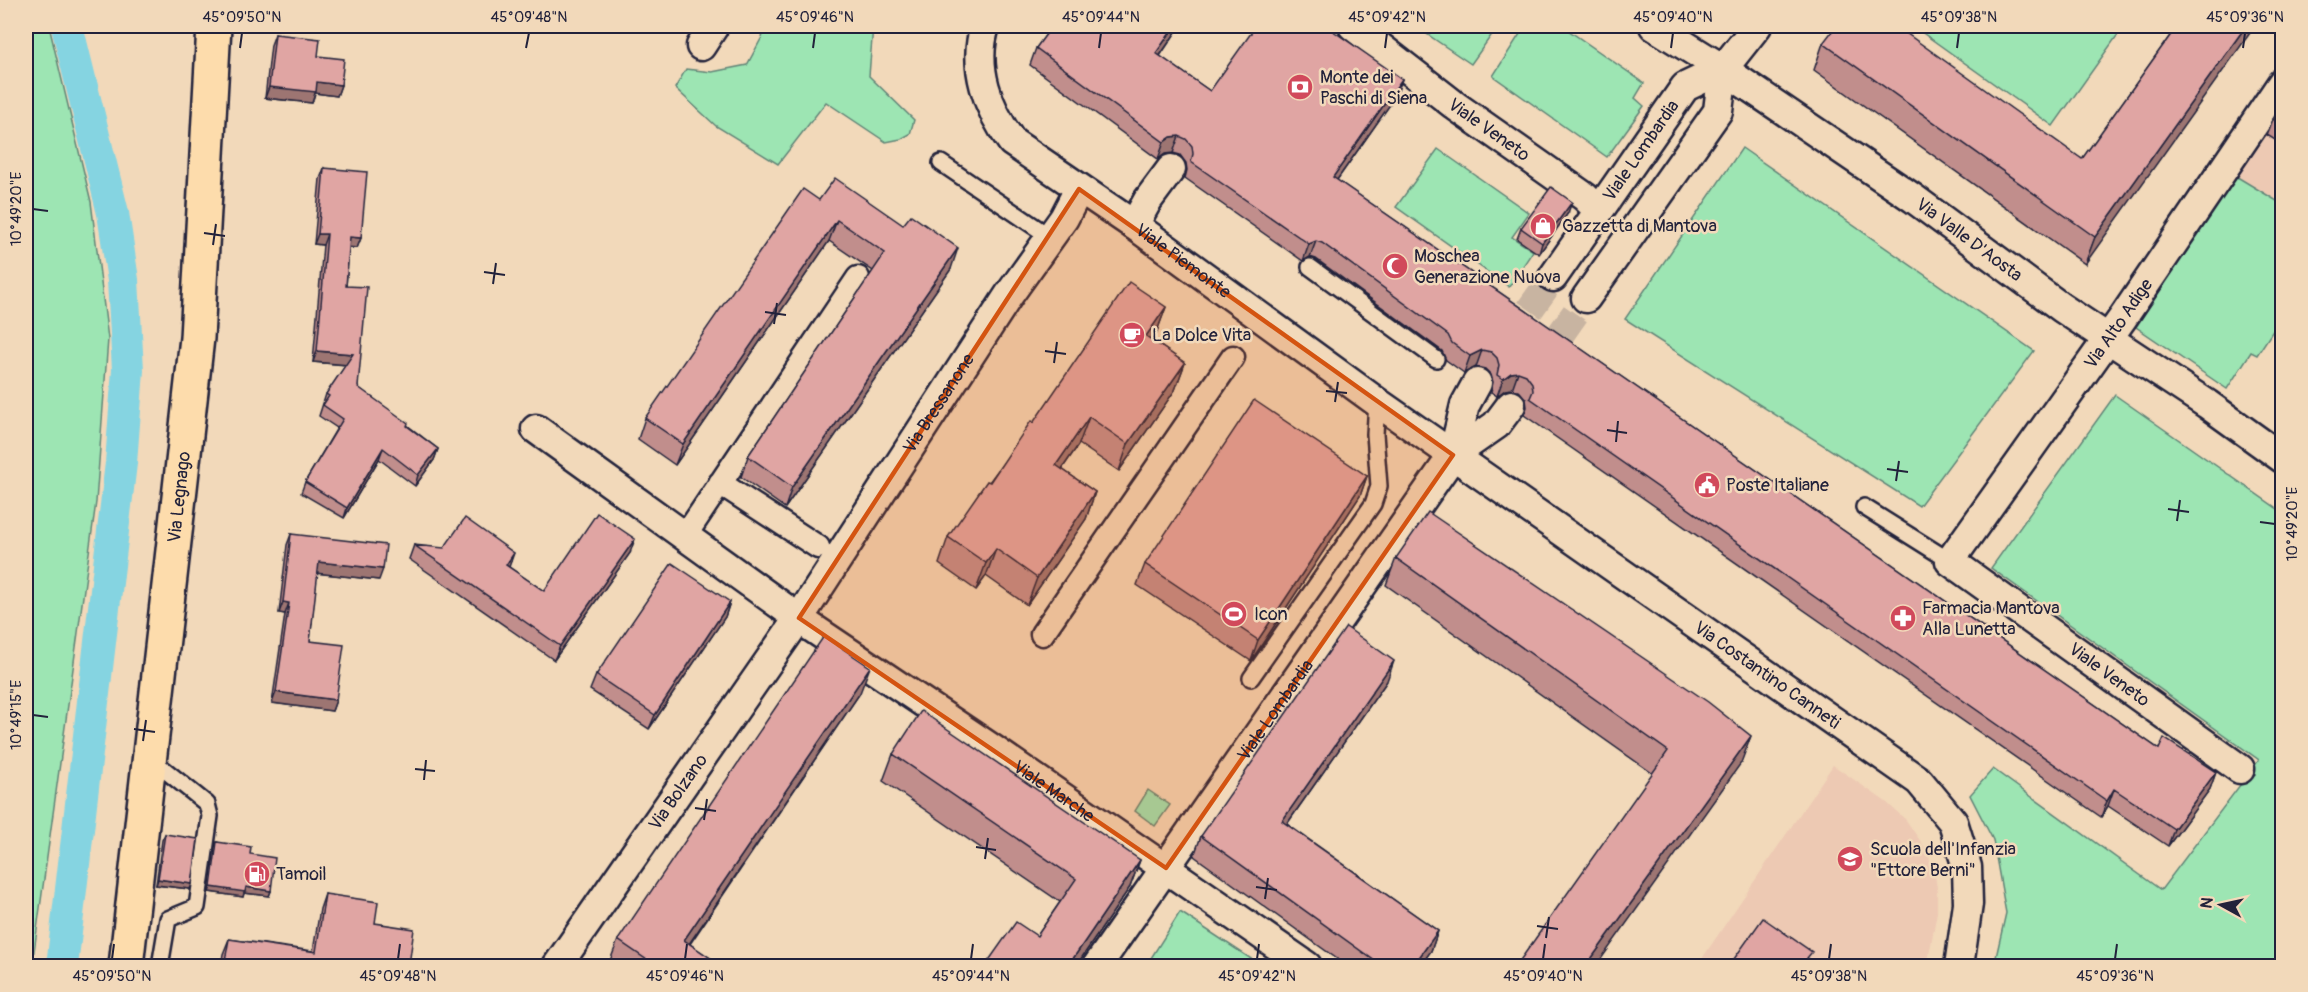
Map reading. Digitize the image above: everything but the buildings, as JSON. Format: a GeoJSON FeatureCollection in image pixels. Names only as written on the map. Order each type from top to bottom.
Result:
{"type":"FeatureCollection","features":[{"type":"Feature","properties":{"kind":"main road","name":"Via Legnago"},"geometry":{"type":"LineString","coordinates":[[126,966],[197,338],[214,26]]}},
{"type":"Feature","properties":{"kind":"street","name":"Viale Piemonte"},"geometry":{"type":"LineString","coordinates":[[985,26],[979,54],[982,77],[998,122],[1012,142],[1134,225],[1453,455]]}},
{"type":"Feature","properties":{"kind":"street","name":"Viale Veneto"},"geometry":{"type":"LineString","coordinates":[[1353,26],[1457,107],[1585,197],[1598,210]]}},
{"type":"Feature","properties":{"kind":"street","name":"Via Valle D'Aosta"},"geometry":{"type":"LineString","coordinates":[[1654,26],[1723,69],[1913,198],[2062,308],[2283,458]]}},
{"type":"Feature","properties":{"kind":"street","name":"Viale Lombardia"},"geometry":{"type":"LineString","coordinates":[[1553,277],[1685,87],[1723,69],[1757,26]]}},
{"type":"Feature","properties":{"kind":"street"},"geometry":{"type":"LineString","coordinates":[[1586,298],[1718,111],[1723,69]]}},
{"type":"Feature","properties":{"kind":"street","name":"Via Alto Adige"},"geometry":{"type":"LineString","coordinates":[[1950,561],[2283,82]]}},
{"type":"Feature","properties":{"kind":"street"},"geometry":{"type":"LineString","coordinates":[[1134,225],[1148,200],[1171,169]]}},
{"type":"Feature","properties":{"kind":"street","name":"Via Bressanone"},"geometry":{"type":"LineString","coordinates":[[799,618],[1064,218],[1079,189]]}},
{"type":"Feature","properties":{"kind":"street"},"geometry":{"type":"LineString","coordinates":[[685,536],[858,278]]}},
{"type":"Feature","properties":{"kind":"street"},"geometry":{"type":"LineString","coordinates":[[1042,634],[1233,357]]}},
{"type":"Feature","properties":{"kind":"street","name":"Viale Lombardia"},"geometry":{"type":"LineString","coordinates":[[1453,455],[1465,405],[1476,383]]}},
{"type":"Feature","properties":{"kind":"street","name":"Viale Lombardia"},"geometry":{"type":"LineString","coordinates":[[1097,966],[1453,455],[1496,425],[1511,405]]}},
{"type":"Feature","properties":{"kind":"street","name":"Viale Marche"},"geometry":{"type":"LineString","coordinates":[[536,429],[799,618],[1307,966]]}},
{"type":"Feature","properties":{"kind":"street","name":"Via Costantino Canneti"},"geometry":{"type":"LineString","coordinates":[[1453,455],[1919,781],[1953,822],[1967,867],[1968,904],[1959,966]]}},
{"type":"Feature","properties":{"kind":"street"},"geometry":{"type":"LineString","coordinates":[[720,483],[818,547]]}},
{"type":"Feature","properties":{"kind":"street","name":"Viale Veneto"},"geometry":{"type":"LineString","coordinates":[[1950,561],[2240,769]]}},
{"type":"Feature","properties":{"kind":"street","name":"Via Bolzano"},"geometry":{"type":"LineString","coordinates":[[557,966],[799,618]]}},
{"type":"Feature","properties":{"kind":"lane"},"geometry":{"type":"LineString","coordinates":[[941,163],[1050,237]]}},
{"type":"Feature","properties":{"kind":"lane"},"geometry":{"type":"LineString","coordinates":[[1310,267],[1436,359]]}},
{"type":"Feature","properties":{"kind":"lane"},"geometry":{"type":"LineString","coordinates":[[1251,678],[1373,504],[1379,486],[1375,434],[1377,402]]}},
{"type":"Feature","properties":{"kind":"lane"},"geometry":{"type":"LineString","coordinates":[[1864,507],[1950,561]]}},
{"type":"Feature","properties":{"kind":"lane"},"geometry":{"type":"LineString","coordinates":[[150,758],[207,804],[210,816],[197,907],[168,919],[160,966]]}},
{"type":"Feature","properties":{"kind":"highlighted area"},"geometry":{"type":"Polygon","coordinates":[[[1079,189],[1453,455],[1166,868],[799,618],[1079,189]]]}},
{"type":"Feature","properties":{"kind":"shaded area"},"geometry":{"type":"Polygon","coordinates":[[[2282,99],[2282,203],[2234,175],[2282,99]]]}},
{"type":"Feature","properties":{"kind":"shaded area","name":"Scuola dell'Infanzia \"Ettore Berni\""},"geometry":{"type":"Polygon","coordinates":[[[1833,765],[1886,802],[1906,820],[1925,848],[1934,869],[1937,888],[1937,912],[1927,966],[1697,966],[1833,765]]]}},
{"type":"Feature","properties":{"kind":"green space"},"geometry":{"type":"Polygon","coordinates":[[[26,26],[49,26],[91,202],[108,339],[96,502],[32,966],[26,966],[26,26]]]}},
{"type":"Feature","properties":{"kind":"green space"},"geometry":{"type":"Polygon","coordinates":[[[768,26],[873,26],[869,76],[914,120],[910,134],[901,139],[886,142],[826,102],[778,164],[716,126],[675,88],[686,69],[712,72],[747,65],[768,26]]]}},
{"type":"Feature","properties":{"kind":"green space"},"geometry":{"type":"Polygon","coordinates":[[[1415,26],[1498,26],[1471,64],[1415,26]]]}},
{"type":"Feature","properties":{"kind":"green space"},"geometry":{"type":"Polygon","coordinates":[[[1525,26],[1562,26],[1644,83],[1635,98],[1644,106],[1607,157],[1493,76],[1525,26]]]}},
{"type":"Feature","properties":{"kind":"green space"},"geometry":{"type":"Polygon","coordinates":[[[1913,26],[2124,26],[2053,126],[1913,26]]]}},
{"type":"Feature","properties":{"kind":"green space"},"geometry":{"type":"Polygon","coordinates":[[[1742,148],[2034,351],[1919,506],[1625,319],[1742,148]]]}},
{"type":"Feature","properties":{"kind":"green space"},"geometry":{"type":"Polygon","coordinates":[[[1438,149],[1529,213],[1512,237],[1533,251],[1509,287],[1396,207],[1438,149]]]}},
{"type":"Feature","properties":{"kind":"green space"},"geometry":{"type":"Polygon","coordinates":[[[2234,175],[2282,204],[2282,317],[2257,355],[2251,352],[2227,389],[2136,327],[2234,175]]]}},
{"type":"Feature","properties":{"kind":"green space"},"geometry":{"type":"Polygon","coordinates":[[[2115,395],[2282,512],[2282,966],[1994,966],[2006,913],[1993,840],[1970,795],[1993,769],[2161,890],[2259,760],[1991,568],[2115,395]]]}},
{"type":"Feature","properties":{"kind":"green space"},"geometry":{"type":"Polygon","coordinates":[[[1148,790],[1170,805],[1155,826],[1135,811],[1148,790]]]}},
{"type":"Feature","properties":{"kind":"green space"},"geometry":{"type":"Polygon","coordinates":[[[1180,912],[1262,966],[1146,966],[1180,912]]]}},
{"type":"Feature","properties":{"kind":"waterway"},"geometry":{"type":"LineString","coordinates":[[62,966],[121,463],[128,370],[123,280],[113,213],[67,26]]}},
{"type":"Feature","properties":{"kind":"tunnel"},"geometry":{"type":"LineString","coordinates":[[1505,344],[1553,277]]}},
{"type":"Feature","properties":{"kind":"tunnel"},"geometry":{"type":"LineString","coordinates":[[1511,405],[1586,298]]}},
{"type":"Feature","properties":{"kind":"place","name":"Monte dei Paschi di Siena"},"geometry":{"type":"Point","coordinates":[1300,87]}},
{"type":"Feature","properties":{"kind":"place","name":"Gazzetta di Mantova"},"geometry":{"type":"Point","coordinates":[1543,226]}},
{"type":"Feature","properties":{"kind":"place","name":"Moschea Generazione Nuova"},"geometry":{"type":"Point","coordinates":[1395,266]}},
{"type":"Feature","properties":{"kind":"place","name":"La Dolce Vita"},"geometry":{"type":"Point","coordinates":[1132,335]}},
{"type":"Feature","properties":{"kind":"place","name":"Poste Italiane"},"geometry":{"type":"Point","coordinates":[1707,485]}},
{"type":"Feature","properties":{"kind":"place","name":"Icon"},"geometry":{"type":"Point","coordinates":[1234,614]}},
{"type":"Feature","properties":{"kind":"place","name":"Farmacia Mantova Alla Lunetta"},"geometry":{"type":"Point","coordinates":[1903,618]}},
{"type":"Feature","properties":{"kind":"place","name":"Scuola dell'Infanzia \"Ettore Berni\""},"geometry":{"type":"Point","coordinates":[1850,859]}},
{"type":"Feature","properties":{"kind":"place","name":"Tamoil"},"geometry":{"type":"Point","coordinates":[257,874]}}]}
